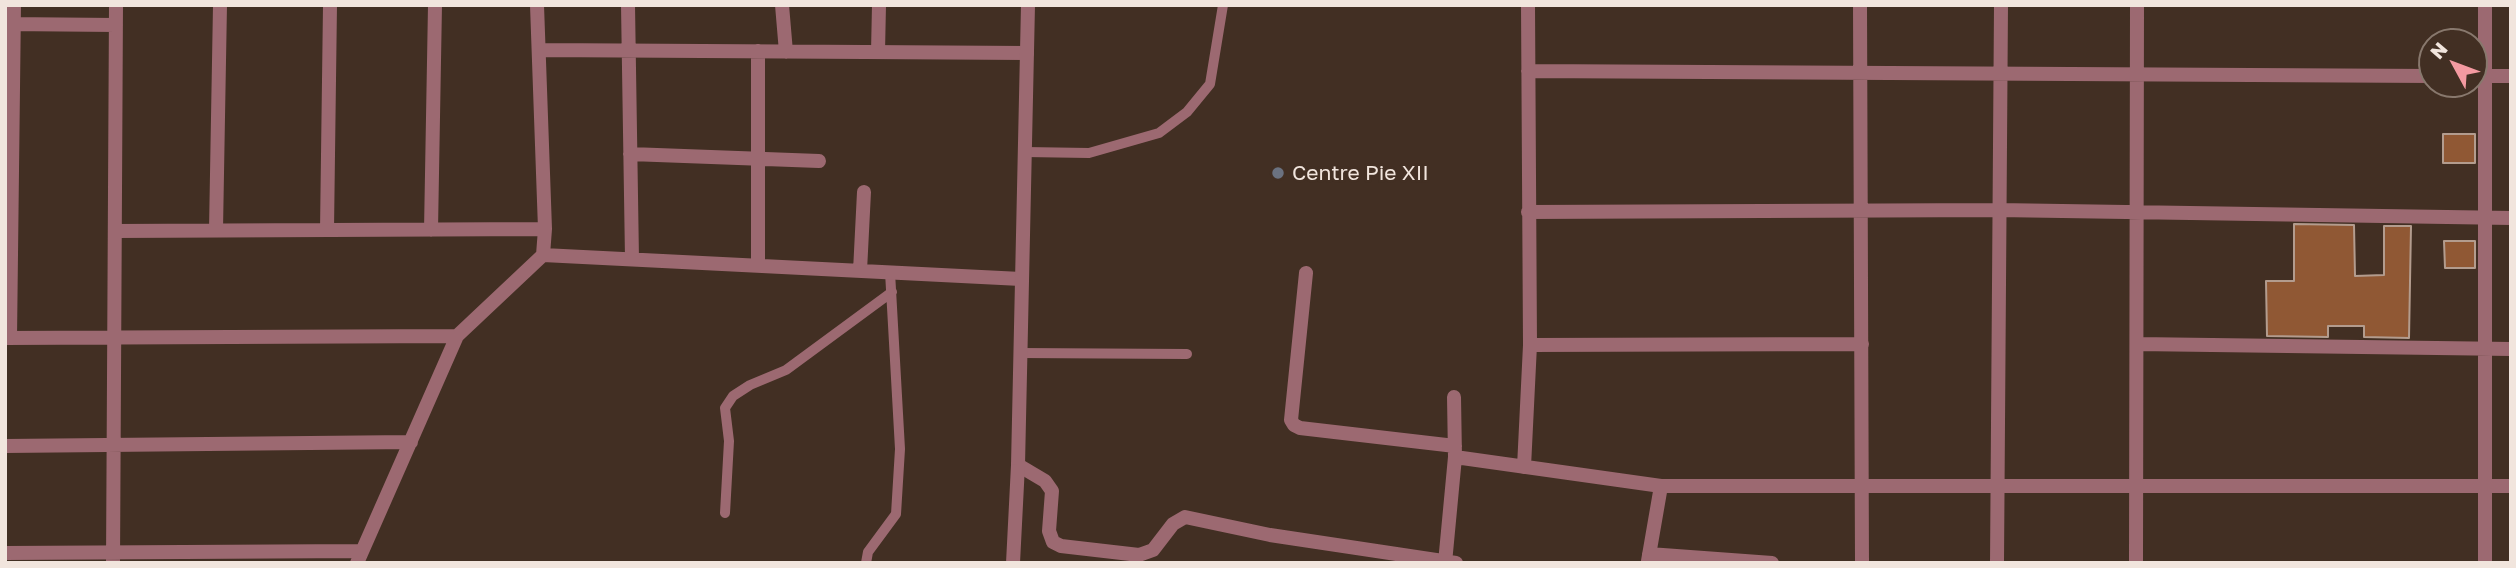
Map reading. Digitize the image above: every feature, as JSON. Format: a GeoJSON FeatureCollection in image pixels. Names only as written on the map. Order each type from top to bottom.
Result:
{"type":"FeatureCollection","features":[{"type":"Feature","properties":{"kind":"street"},"geometry":{"type":"LineString","coordinates":[[14,5],[9,24],[8,338],[457,336]]}},
{"type":"Feature","properties":{"kind":"street"},"geometry":{"type":"LineString","coordinates":[[113,558],[116,5]]}},
{"type":"Feature","properties":{"kind":"street"},"geometry":{"type":"LineString","coordinates":[[216,230],[220,5]]}},
{"type":"Feature","properties":{"kind":"street"},"geometry":{"type":"LineString","coordinates":[[327,230],[330,5]]}},
{"type":"Feature","properties":{"kind":"street"},"geometry":{"type":"LineString","coordinates":[[431,230],[435,5]]}},
{"type":"Feature","properties":{"kind":"street"},"geometry":{"type":"LineString","coordinates":[[5,553],[113,558],[360,557],[457,336],[543,255],[545,229],[537,5]]}},
{"type":"Feature","properties":{"kind":"street"},"geometry":{"type":"LineString","coordinates":[[628,5],[632,259]]}},
{"type":"Feature","properties":{"kind":"street"},"geometry":{"type":"LineString","coordinates":[[782,5],[786,51]]}},
{"type":"Feature","properties":{"kind":"street"},"geometry":{"type":"LineString","coordinates":[[878,52],[879,5]]}},
{"type":"Feature","properties":{"kind":"street"},"geometry":{"type":"LineString","coordinates":[[1013,563],[1018,465],[1028,5]]}},
{"type":"Feature","properties":{"kind":"street"},"geometry":{"type":"LineString","coordinates":[[1524,467],[1530,345],[1528,5]]}},
{"type":"Feature","properties":{"kind":"street"},"geometry":{"type":"LineString","coordinates":[[1860,5],[1862,563]]}},
{"type":"Feature","properties":{"kind":"street"},"geometry":{"type":"LineString","coordinates":[[1997,563],[2001,5]]}},
{"type":"Feature","properties":{"kind":"street"},"geometry":{"type":"LineString","coordinates":[[2136,563],[2137,5]]}},
{"type":"Feature","properties":{"kind":"street"},"geometry":{"type":"LineString","coordinates":[[2483,28],[2485,5]]}},
{"type":"Feature","properties":{"kind":"street"},"geometry":{"type":"LineString","coordinates":[[9,24],[116,25]]}},
{"type":"Feature","properties":{"kind":"street"},"geometry":{"type":"LineString","coordinates":[[540,50],[1027,53]]}},
{"type":"Feature","properties":{"kind":"street"},"geometry":{"type":"LineString","coordinates":[[758,51],[758,265]]}},
{"type":"Feature","properties":{"kind":"street"},"geometry":{"type":"LineString","coordinates":[[1528,71],[2418,76]]}},
{"type":"Feature","properties":{"kind":"street"},"geometry":{"type":"LineString","coordinates":[[2488,76],[2511,76]]}},
{"type":"Feature","properties":{"kind":"street"},"geometry":{"type":"LineString","coordinates":[[2480,98],[2485,218],[2485,563]]}},
{"type":"Feature","properties":{"kind":"street"},"geometry":{"type":"LineString","coordinates":[[630,154],[819,161]]}},
{"type":"Feature","properties":{"kind":"street"},"geometry":{"type":"LineString","coordinates":[[860,271],[864,192]]}},
{"type":"Feature","properties":{"kind":"street"},"geometry":{"type":"LineString","coordinates":[[1528,212],[1998,210],[2511,218]]}},
{"type":"Feature","properties":{"kind":"street"},"geometry":{"type":"LineString","coordinates":[[115,231],[545,229]]}},
{"type":"Feature","properties":{"kind":"street"},"geometry":{"type":"LineString","coordinates":[[543,255],[1021,279]]}},
{"type":"Feature","properties":{"kind":"street"},"geometry":{"type":"LineString","coordinates":[[1306,273],[1291,419],[1294,425],[1300,428],[1455,451],[1524,467],[1661,486],[2511,486]]}},
{"type":"Feature","properties":{"kind":"street"},"geometry":{"type":"LineString","coordinates":[[1530,345],[1861,344]]}},
{"type":"Feature","properties":{"kind":"street"},"geometry":{"type":"LineString","coordinates":[[2137,344],[2511,349]]}},
{"type":"Feature","properties":{"kind":"street"},"geometry":{"type":"LineString","coordinates":[[1018,465],[1045,481],[1052,491],[1049,531],[1054,542],[1061,546],[1139,555],[1153,550],[1173,524],[1185,517],[1270,535],[1449,562],[1455,451],[1454,397]]}},
{"type":"Feature","properties":{"kind":"street"},"geometry":{"type":"LineString","coordinates":[[5,446],[411,442]]}},
{"type":"Feature","properties":{"kind":"street"},"geometry":{"type":"LineString","coordinates":[[1661,486],[1649,558],[1772,563]]}},
{"type":"Feature","properties":{"kind":"lane"},"geometry":{"type":"LineString","coordinates":[[1025,152],[1089,153],[1159,133],[1187,112],[1210,84],[1223,5]]}},
{"type":"Feature","properties":{"kind":"lane"},"geometry":{"type":"LineString","coordinates":[[866,563],[868,552],[897,514],[900,449],[890,272]]}},
{"type":"Feature","properties":{"kind":"lane"},"geometry":{"type":"LineString","coordinates":[[725,513],[729,441],[725,408],[733,396],[750,385],[786,370],[892,292]]}},
{"type":"Feature","properties":{"kind":"lane"},"geometry":{"type":"LineString","coordinates":[[1020,353],[1187,354]]}},
{"type":"Feature","properties":{"kind":"building"},"geometry":{"type":"Polygon","coordinates":[[[2443,134],[2475,134],[2475,163],[2443,163],[2443,134]]]}},
{"type":"Feature","properties":{"kind":"building"},"geometry":{"type":"Polygon","coordinates":[[[2294,224],[2354,225],[2355,276],[2384,275],[2384,226],[2411,226],[2409,338],[2364,337],[2364,326],[2328,326],[2328,337],[2267,336],[2266,281],[2294,281],[2294,224]]]}},
{"type":"Feature","properties":{"kind":"building"},"geometry":{"type":"Polygon","coordinates":[[[2444,241],[2475,241],[2475,268],[2445,268],[2444,241]]]}},
{"type":"Feature","properties":{"kind":"place","name":"Centre Pie XII"},"geometry":{"type":"Point","coordinates":[1278,173]}}]}
